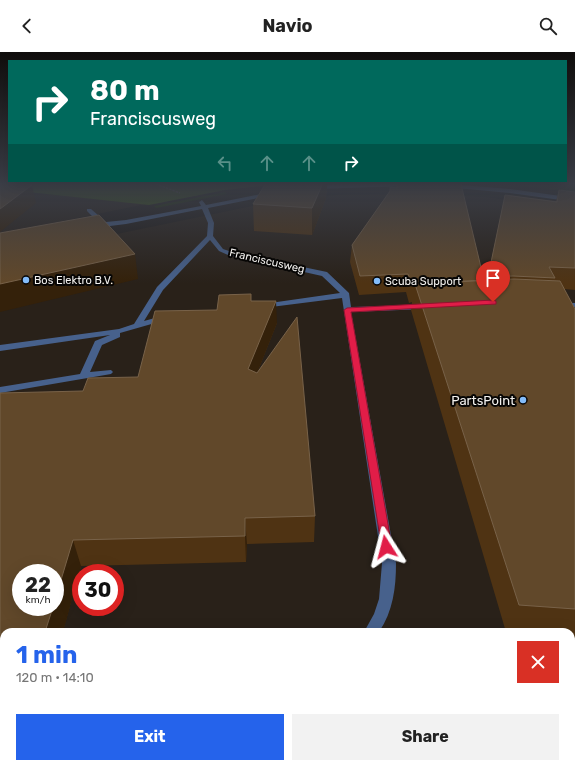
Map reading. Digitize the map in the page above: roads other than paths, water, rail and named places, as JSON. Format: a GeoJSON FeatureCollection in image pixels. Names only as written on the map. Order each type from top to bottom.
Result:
{"type":"FeatureCollection","features":[{"type":"Feature","properties":{"kind":"street"},"geometry":{"type":"LineString","coordinates":[[96,216],[104,224]]}},
{"type":"Feature","properties":{"kind":"street"},"geometry":{"type":"LineString","coordinates":[[89,228],[149,216]]}},
{"type":"Feature","properties":{"kind":"street"},"geometry":{"type":"LineString","coordinates":[[84,376],[98,343],[139,325],[160,289],[210,236],[211,223],[207,216]]}},
{"type":"Feature","properties":{"kind":"street","name":"Franciscusweg"},"geometry":{"type":"LineString","coordinates":[[210,236],[221,250],[230,254],[324,274],[346,295]]}},
{"type":"Feature","properties":{"kind":"street"},"geometry":{"type":"LineString","coordinates":[[252,307],[346,295],[347,310],[389,562],[390,584],[386,605],[373,628]]}},
{"type":"Feature","properties":{"kind":"street"},"geometry":{"type":"LineString","coordinates":[[552,303],[575,305]]}},
{"type":"Feature","properties":{"kind":"street"},"geometry":{"type":"LineString","coordinates":[[347,310],[437,306]]}},
{"type":"Feature","properties":{"kind":"street"},"geometry":{"type":"LineString","coordinates":[[0,348],[120,331],[174,316]]}},
{"type":"Feature","properties":{"kind":"street"},"geometry":{"type":"LineString","coordinates":[[0,390],[108,372]]}},
{"type":"Feature","properties":{"kind":"place","name":"Bos Elektro B.V."},"geometry":{"type":"Point","coordinates":[26,280]}},
{"type":"Feature","properties":{"kind":"place","name":"Scuba Support"},"geometry":{"type":"Point","coordinates":[377,281]}},
{"type":"Feature","properties":{"kind":"place","name":"PartsPoint"},"geometry":{"type":"Point","coordinates":[523,400]}}]}
